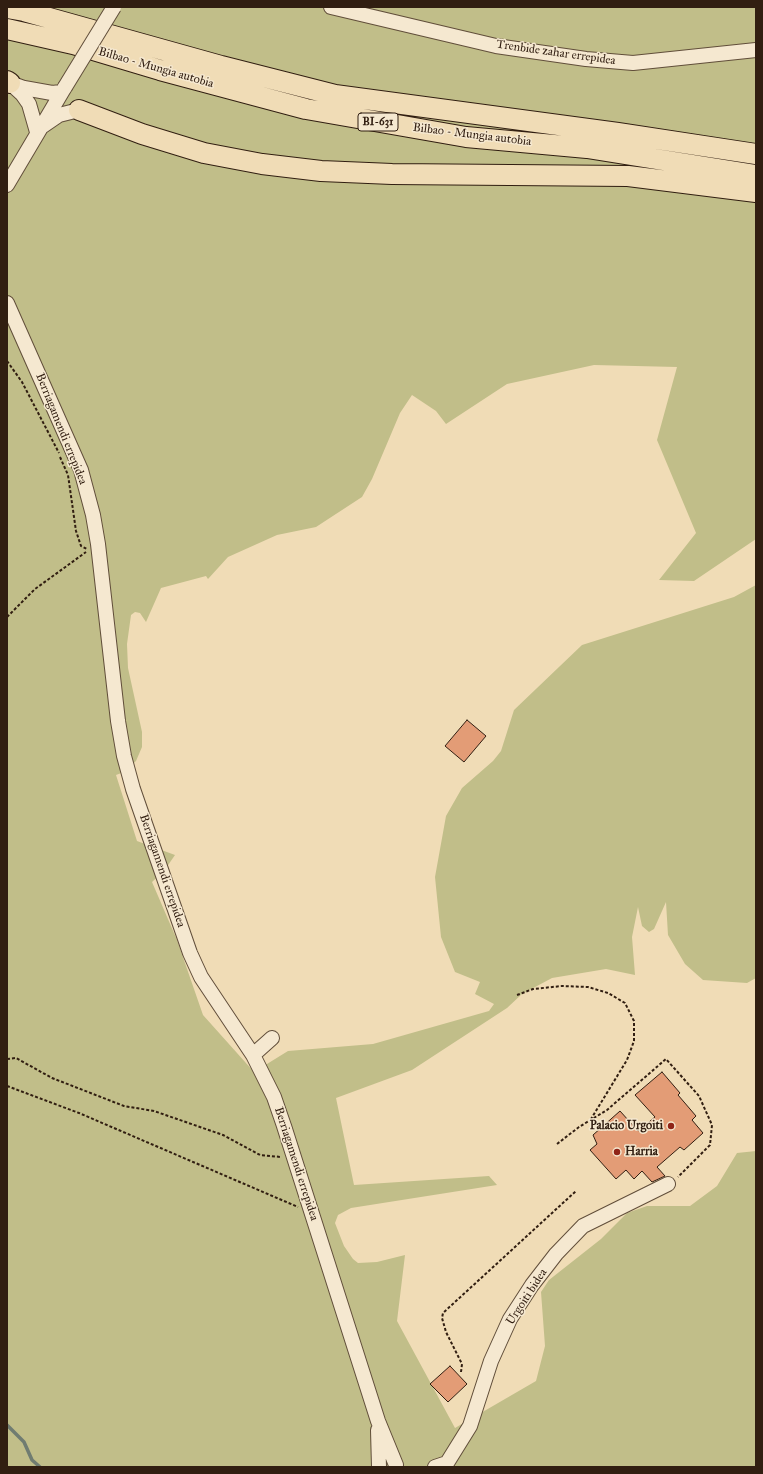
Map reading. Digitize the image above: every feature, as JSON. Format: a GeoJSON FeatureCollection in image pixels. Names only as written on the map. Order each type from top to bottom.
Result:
{"type":"FeatureCollection","features":[{"type":"Feature","properties":{"kind":"highway","name":"Bilbao - Mungia autobia"},"geometry":{"type":"LineString","coordinates":[[16,9],[221,66],[334,95],[618,133],[756,154]]}},
{"type":"Feature","properties":{"kind":"highway","name":"Bilbao - Mungia autobia"},"geometry":{"type":"LineString","coordinates":[[7,29],[73,44],[160,70],[306,109],[466,137],[587,148],[756,175]]}},
{"type":"Feature","properties":{"kind":"highway"},"geometry":{"type":"LineString","coordinates":[[79,110],[142,134],[204,154],[262,164],[320,171],[392,174],[628,176],[756,192]]}},
{"type":"Feature","properties":{"kind":"street"},"geometry":{"type":"LineString","coordinates":[[7,185],[37,132],[114,7]]}},
{"type":"Feature","properties":{"kind":"street","name":"Trenbide zahar errepidea"},"geometry":{"type":"LineString","coordinates":[[329,7],[496,46],[586,59],[633,63],[756,50]]}},
{"type":"Feature","properties":{"kind":"street"},"geometry":{"type":"LineString","coordinates":[[9,82],[24,88],[52,93],[63,90]]}},
{"type":"Feature","properties":{"kind":"street"},"geometry":{"type":"LineString","coordinates":[[9,82],[22,94],[29,104],[37,132]]}},
{"type":"Feature","properties":{"kind":"street"},"geometry":{"type":"LineString","coordinates":[[37,132],[51,119],[59,115],[79,110],[63,90]]}},
{"type":"Feature","properties":{"kind":"street","name":"Berriagamendi errepidea"},"geometry":{"type":"LineString","coordinates":[[7,303],[81,470],[93,515],[98,544],[118,721],[124,756],[133,789],[190,953],[202,977],[253,1055],[274,1098],[378,1421]]}},
{"type":"Feature","properties":{"kind":"street"},"geometry":{"type":"LineString","coordinates":[[253,1055],[272,1038]]}},
{"type":"Feature","properties":{"kind":"street","name":"Urgoiti bidea"},"geometry":{"type":"LineString","coordinates":[[441,1466],[470,1426],[491,1361],[510,1320],[532,1285],[556,1254],[583,1226],[668,1184]]}},
{"type":"Feature","properties":{"kind":"street"},"geometry":{"type":"LineString","coordinates":[[378,1421],[398,1466]]}},
{"type":"Feature","properties":{"kind":"street"},"geometry":{"type":"LineString","coordinates":[[378,1421],[381,1467],[387,1464],[398,1466]]}},
{"type":"Feature","properties":{"kind":"path"},"geometry":{"type":"LineString","coordinates":[[7,361],[22,382],[59,454],[68,475],[76,531],[81,546],[89,550],[36,589],[7,617]]}},
{"type":"Feature","properties":{"kind":"path"},"geometry":{"type":"LineString","coordinates":[[517,995],[533,989],[562,986],[588,987],[608,992],[625,1004],[634,1021],[634,1041],[627,1060],[591,1120]]}},
{"type":"Feature","properties":{"kind":"path"},"geometry":{"type":"LineString","coordinates":[[7,1059],[16,1058],[52,1078],[124,1106],[154,1111],[223,1135],[260,1155],[294,1157]]}},
{"type":"Feature","properties":{"kind":"path"},"geometry":{"type":"LineString","coordinates":[[557,1144],[626,1095],[666,1059],[699,1096],[712,1125],[710,1145],[680,1176],[668,1184]]}},
{"type":"Feature","properties":{"kind":"path"},"geometry":{"type":"LineString","coordinates":[[7,1086],[79,1113],[296,1207],[310,1208]]}},
{"type":"Feature","properties":{"kind":"path"},"geometry":{"type":"LineString","coordinates":[[461,1372],[462,1364],[446,1332],[442,1318],[443,1312],[576,1191]]}},
{"type":"Feature","properties":{"kind":"shaded area"},"geometry":{"type":"Polygon","coordinates":[[[7,7],[756,7],[756,539],[694,581],[659,580],[696,533],[657,440],[677,367],[594,365],[507,384],[446,424],[436,411],[412,395],[400,413],[372,479],[362,497],[316,527],[277,535],[228,557],[208,579],[206,576],[161,588],[146,622],[140,613],[135,612],[131,615],[127,644],[128,668],[142,732],[142,747],[136,761],[124,772],[116,775],[137,841],[175,855],[164,871],[152,882],[177,940],[203,1015],[254,1072],[288,1051],[373,1044],[489,1011],[494,1004],[475,994],[480,982],[455,972],[441,937],[435,877],[446,816],[462,788],[493,761],[501,751],[514,710],[582,645],[734,597],[756,585],[756,978],[747,983],[703,980],[685,964],[668,935],[666,902],[654,929],[649,932],[642,926],[638,907],[632,937],[635,975],[606,969],[552,978],[522,994],[507,1008],[412,1070],[336,1098],[354,1185],[489,1176],[497,1185],[351,1208],[338,1215],[335,1223],[344,1246],[353,1259],[358,1263],[377,1262],[405,1255],[397,1321],[455,1428],[536,1381],[545,1346],[541,1292],[549,1280],[601,1239],[627,1213],[647,1206],[690,1206],[717,1186],[737,1153],[756,1151],[756,1467],[7,1467],[7,7]]]}},
{"type":"Feature","properties":{"kind":"building"},"geometry":{"type":"Polygon","coordinates":[[[467,720],[486,736],[464,762],[445,746],[467,720]]]}},
{"type":"Feature","properties":{"kind":"building","name":"Palacio Urgoiti"},"geometry":{"type":"Polygon","coordinates":[[[662,1072],[680,1093],[678,1095],[696,1116],[692,1120],[703,1133],[684,1150],[680,1147],[657,1167],[665,1176],[652,1182],[642,1171],[634,1179],[626,1170],[616,1179],[590,1150],[597,1144],[593,1135],[620,1111],[638,1131],[655,1117],[635,1095],[662,1072]]]}},
{"type":"Feature","properties":{"kind":"building"},"geometry":{"type":"Polygon","coordinates":[[[450,1366],[467,1384],[448,1402],[430,1384],[450,1366]]]}},
{"type":"Feature","properties":{"kind":"waterway"},"geometry":{"type":"LineString","coordinates":[[7,1425],[24,1442],[32,1460],[40,1467]]}},
{"type":"Feature","properties":{"kind":"place","name":"Palacio Urgoiti"},"geometry":{"type":"Point","coordinates":[671,1126]}},
{"type":"Feature","properties":{"kind":"place","name":"Harria"},"geometry":{"type":"Point","coordinates":[617,1152]}}]}
